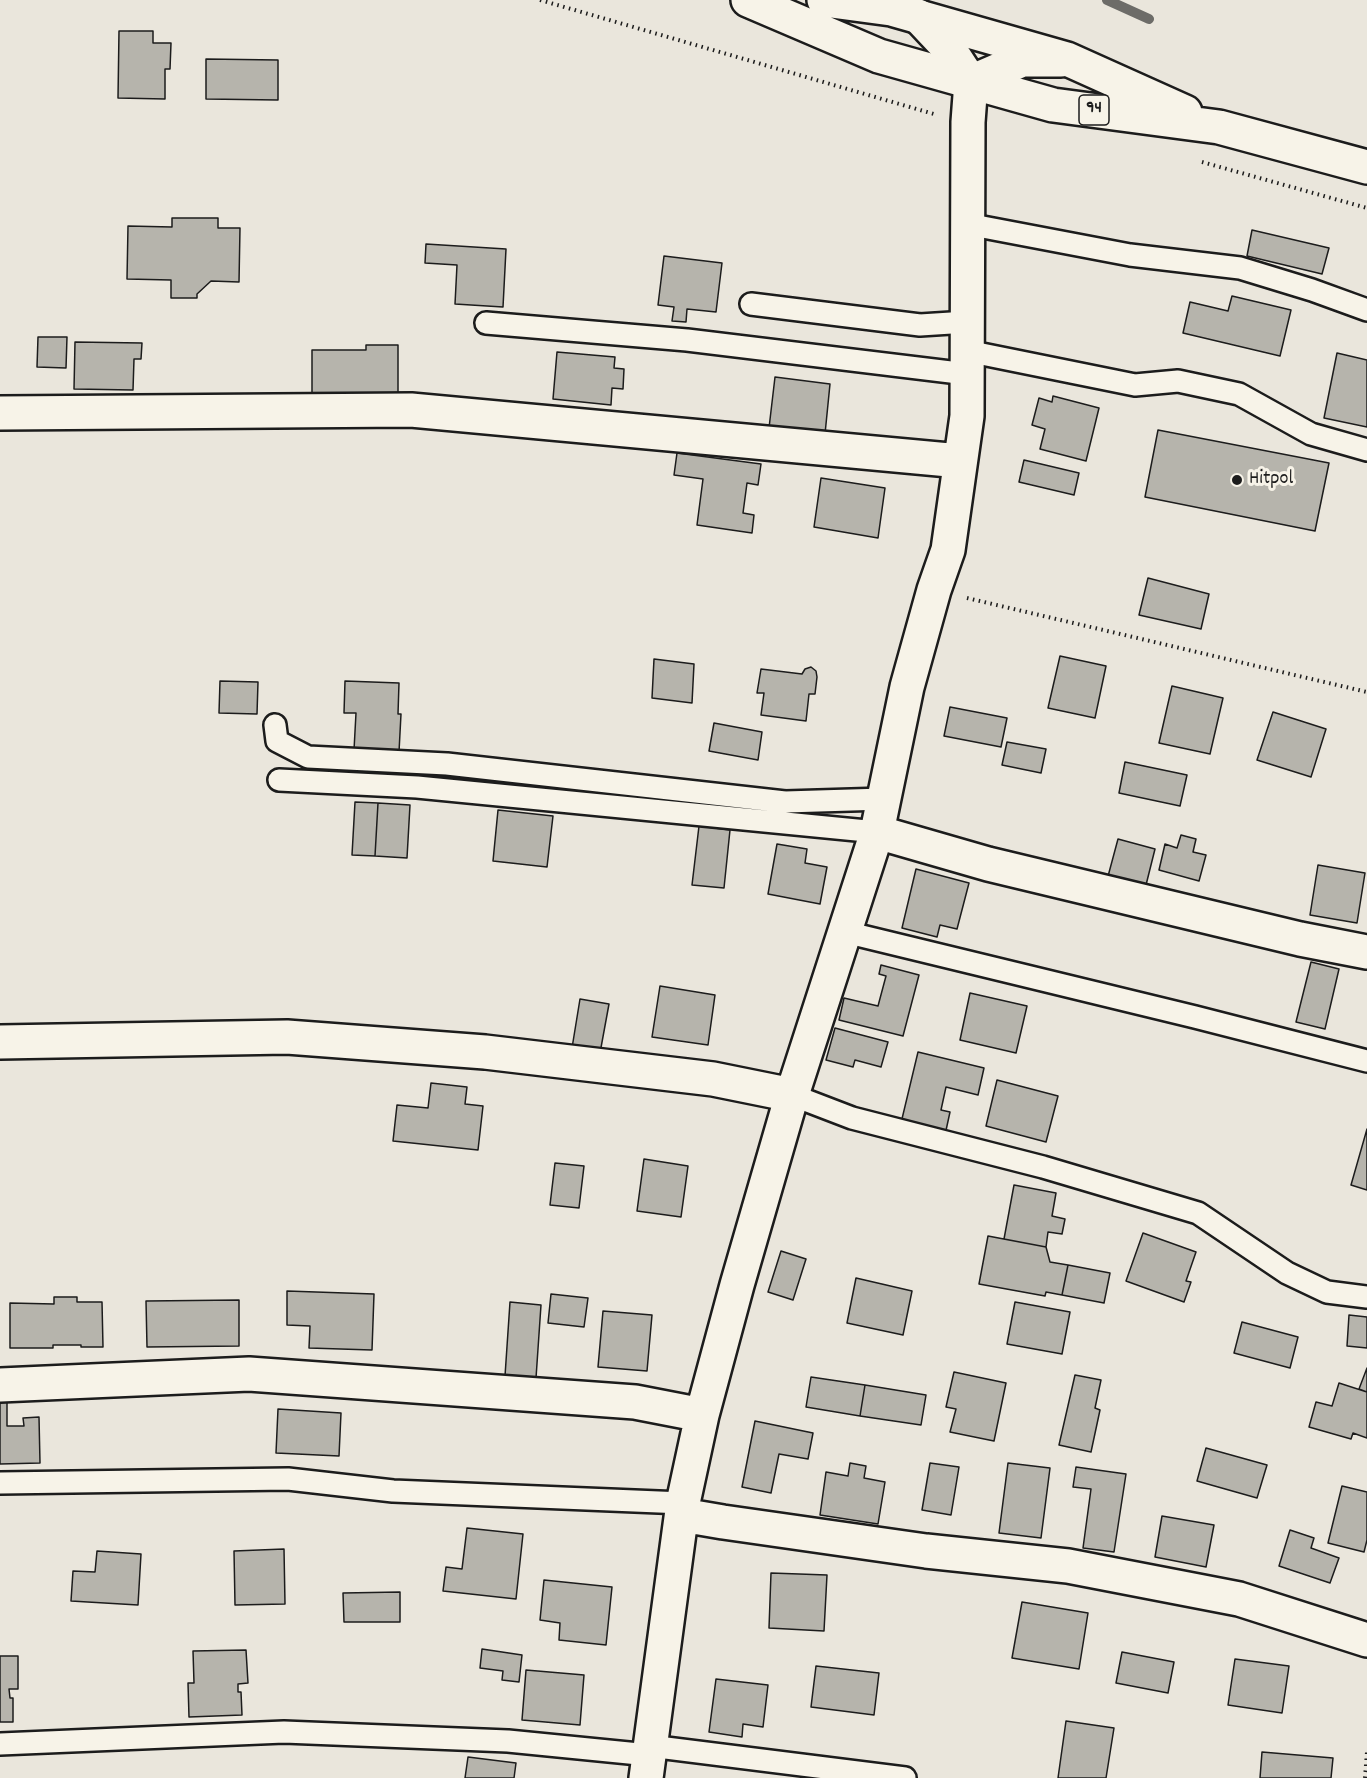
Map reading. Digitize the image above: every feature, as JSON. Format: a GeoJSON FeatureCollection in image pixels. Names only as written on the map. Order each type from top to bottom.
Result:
{"type":"FeatureCollection","features":[{"type":"Feature","properties":{"kind":"street","name":"94"},"geometry":{"type":"LineString","coordinates":[[748,0],[879,56],[1053,105],[1220,127],[1367,167]]}},
{"type":"Feature","properties":{"kind":"street","name":"94"},"geometry":{"type":"LineString","coordinates":[[824,0],[891,9],[1068,60],[1220,127]]}},
{"type":"Feature","properties":{"kind":"street"},"geometry":{"type":"LineString","coordinates":[[648,1760],[682,1509],[702,1415],[792,1095],[877,832],[907,687],[934,590],[948,550],[967,416],[968,122],[971,82],[950,50],[918,16]]}},
{"type":"Feature","properties":{"kind":"street"},"geometry":{"type":"LineString","coordinates":[[971,82],[1022,60],[1068,60]]}},
{"type":"Feature","properties":{"kind":"street"},"geometry":{"type":"LineString","coordinates":[[0,413],[411,410],[960,460]]}},
{"type":"Feature","properties":{"kind":"street"},"geometry":{"type":"LineString","coordinates":[[877,832],[988,864],[1300,939],[1367,952]]}},
{"type":"Feature","properties":{"kind":"street"},"geometry":{"type":"LineString","coordinates":[[0,1042],[287,1037],[485,1052],[713,1079],[792,1095]]}},
{"type":"Feature","properties":{"kind":"street"},"geometry":{"type":"LineString","coordinates":[[0,1385],[249,1374],[635,1402],[702,1415]]}},
{"type":"Feature","properties":{"kind":"street"},"geometry":{"type":"LineString","coordinates":[[682,1509],[723,1522],[926,1551],[1068,1566],[1239,1599],[1367,1640]]}},
{"type":"Feature","properties":{"kind":"lane"},"geometry":{"type":"LineString","coordinates":[[967,224],[1130,255],[1240,268],[1367,310]]}},
{"type":"Feature","properties":{"kind":"lane"},"geometry":{"type":"LineString","coordinates":[[751,304],[920,325],[967,349]]}},
{"type":"Feature","properties":{"kind":"lane"},"geometry":{"type":"LineString","coordinates":[[486,323],[687,340],[967,349],[1135,385],[1178,381],[1239,394],[1311,434],[1367,450]]}},
{"type":"Feature","properties":{"kind":"lane"},"geometry":{"type":"LineString","coordinates":[[275,725],[277,741],[308,757],[447,764],[785,802],[884,799]]}},
{"type":"Feature","properties":{"kind":"lane"},"geometry":{"type":"LineString","coordinates":[[279,780],[417,787],[877,832]]}},
{"type":"Feature","properties":{"kind":"lane"},"geometry":{"type":"LineString","coordinates":[[845,932],[1367,1061]]}},
{"type":"Feature","properties":{"kind":"lane"},"geometry":{"type":"LineString","coordinates":[[792,1095],[852,1118],[1043,1167],[1198,1213],[1287,1274],[1327,1292],[1367,1297]]}},
{"type":"Feature","properties":{"kind":"lane"},"geometry":{"type":"LineString","coordinates":[[0,1483],[288,1479],[393,1491],[682,1509]]}},
{"type":"Feature","properties":{"kind":"lane"},"geometry":{"type":"LineString","coordinates":[[0,1744],[284,1732],[508,1741],[648,1760],[905,1778]]}},
{"type":"Feature","properties":{"kind":"path"},"geometry":{"type":"LineString","coordinates":[[540,0],[944,117]]}},
{"type":"Feature","properties":{"kind":"path"},"geometry":{"type":"LineString","coordinates":[[934,590],[1367,692]]}},
{"type":"Feature","properties":{"kind":"path"},"geometry":{"type":"LineString","coordinates":[[1365,1778],[1367,1752]]}},
{"type":"Feature","properties":{"kind":"building"},"geometry":{"type":"Polygon","coordinates":[[[119,31],[153,31],[153,43],[171,43],[170,69],[165,69],[165,99],[118,98],[119,31]]]}},
{"type":"Feature","properties":{"kind":"building"},"geometry":{"type":"Polygon","coordinates":[[[206,59],[278,60],[278,100],[206,99],[206,59]]]}},
{"type":"Feature","properties":{"kind":"building"},"geometry":{"type":"Polygon","coordinates":[[[172,218],[218,218],[218,228],[240,228],[239,282],[211,281],[197,294],[197,298],[171,298],[171,280],[127,279],[128,226],[172,227],[172,218]]]}},
{"type":"Feature","properties":{"kind":"building"},"geometry":{"type":"Polygon","coordinates":[[[1252,230],[1329,248],[1322,274],[1247,256],[1252,230]]]}},
{"type":"Feature","properties":{"kind":"building"},"geometry":{"type":"Polygon","coordinates":[[[426,244],[506,249],[503,307],[455,304],[457,265],[425,263],[426,244]]]}},
{"type":"Feature","properties":{"kind":"building"},"geometry":{"type":"Polygon","coordinates":[[[664,256],[722,263],[716,312],[687,309],[686,322],[672,321],[674,307],[658,305],[664,256]]]}},
{"type":"Feature","properties":{"kind":"building"},"geometry":{"type":"Polygon","coordinates":[[[1232,296],[1291,310],[1280,356],[1183,333],[1190,302],[1228,311],[1232,296]]]}},
{"type":"Feature","properties":{"kind":"building"},"geometry":{"type":"Polygon","coordinates":[[[38,337],[67,337],[66,368],[37,367],[38,337]]]}},
{"type":"Feature","properties":{"kind":"building"},"geometry":{"type":"Polygon","coordinates":[[[75,342],[142,343],[141,359],[134,359],[133,390],[74,389],[75,342]]]}},
{"type":"Feature","properties":{"kind":"building"},"geometry":{"type":"Polygon","coordinates":[[[366,345],[398,345],[398,394],[312,394],[312,350],[366,350],[366,345]]]}},
{"type":"Feature","properties":{"kind":"building"},"geometry":{"type":"Polygon","coordinates":[[[557,352],[615,357],[614,368],[624,369],[623,389],[612,388],[611,405],[553,399],[557,352]]]}},
{"type":"Feature","properties":{"kind":"building"},"geometry":{"type":"Polygon","coordinates":[[[1337,353],[1367,360],[1367,427],[1324,418],[1337,353]]]}},
{"type":"Feature","properties":{"kind":"building"},"geometry":{"type":"Polygon","coordinates":[[[775,377],[830,384],[825,434],[769,428],[775,377]]]}},
{"type":"Feature","properties":{"kind":"building"},"geometry":{"type":"Polygon","coordinates":[[[1053,396],[1099,408],[1086,461],[1040,449],[1045,429],[1032,425],[1039,398],[1052,402],[1053,396]]]}},
{"type":"Feature","properties":{"kind":"building","name":"Hitpol"},"geometry":{"type":"Polygon","coordinates":[[[1158,430],[1329,463],[1315,531],[1145,497],[1158,430]]]}},
{"type":"Feature","properties":{"kind":"building"},"geometry":{"type":"Polygon","coordinates":[[[677,453],[761,464],[758,485],[747,483],[743,513],[754,515],[752,533],[697,525],[703,479],[674,475],[677,453]]]}},
{"type":"Feature","properties":{"kind":"building"},"geometry":{"type":"Polygon","coordinates":[[[1024,460],[1079,473],[1074,495],[1019,482],[1024,460]]]}},
{"type":"Feature","properties":{"kind":"building"},"geometry":{"type":"Polygon","coordinates":[[[821,478],[885,488],[878,538],[814,527],[821,478]]]}},
{"type":"Feature","properties":{"kind":"building"},"geometry":{"type":"Polygon","coordinates":[[[1148,578],[1209,594],[1201,629],[1139,615],[1148,578]]]}},
{"type":"Feature","properties":{"kind":"building"},"geometry":{"type":"Polygon","coordinates":[[[1060,656],[1106,666],[1095,718],[1048,708],[1060,656]]]}},
{"type":"Feature","properties":{"kind":"building"},"geometry":{"type":"Polygon","coordinates":[[[654,659],[694,664],[692,703],[652,698],[654,659]]]}},
{"type":"Feature","properties":{"kind":"building"},"geometry":{"type":"Polygon","coordinates":[[[811,667],[816,671],[817,677],[815,694],[809,694],[806,721],[761,715],[764,693],[757,693],[761,669],[802,674],[805,669],[811,667]]]}},
{"type":"Feature","properties":{"kind":"building"},"geometry":{"type":"Polygon","coordinates":[[[220,681],[258,682],[257,714],[219,713],[220,681]]]}},
{"type":"Feature","properties":{"kind":"building"},"geometry":{"type":"Polygon","coordinates":[[[345,681],[399,683],[398,714],[401,714],[399,752],[354,750],[356,713],[344,713],[345,681]]]}},
{"type":"Feature","properties":{"kind":"building"},"geometry":{"type":"Polygon","coordinates":[[[1172,686],[1223,698],[1210,754],[1159,743],[1172,686]]]}},
{"type":"Feature","properties":{"kind":"building"},"geometry":{"type":"Polygon","coordinates":[[[950,707],[1007,718],[1001,747],[944,736],[950,707]]]}},
{"type":"Feature","properties":{"kind":"building"},"geometry":{"type":"Polygon","coordinates":[[[1273,712],[1326,729],[1311,777],[1257,760],[1273,712]]]}},
{"type":"Feature","properties":{"kind":"building"},"geometry":{"type":"Polygon","coordinates":[[[714,723],[762,732],[758,760],[709,751],[714,723]]]}},
{"type":"Feature","properties":{"kind":"building"},"geometry":{"type":"Polygon","coordinates":[[[1007,742],[1046,749],[1041,773],[1002,765],[1007,742]]]}},
{"type":"Feature","properties":{"kind":"building"},"geometry":{"type":"Polygon","coordinates":[[[1125,762],[1187,775],[1180,806],[1119,793],[1125,762]]]}},
{"type":"Feature","properties":{"kind":"building"},"geometry":{"type":"Polygon","coordinates":[[[355,802],[378,803],[375,856],[352,855],[355,802]]]}},
{"type":"Feature","properties":{"kind":"building"},"geometry":{"type":"Polygon","coordinates":[[[378,803],[410,805],[407,858],[375,856],[378,803]]]}},
{"type":"Feature","properties":{"kind":"building"},"geometry":{"type":"Polygon","coordinates":[[[498,810],[553,816],[547,867],[493,861],[498,810]]]}},
{"type":"Feature","properties":{"kind":"building"},"geometry":{"type":"Polygon","coordinates":[[[699,826],[730,830],[724,888],[692,885],[699,826]]]}},
{"type":"Feature","properties":{"kind":"building"},"geometry":{"type":"Polygon","coordinates":[[[1181,835],[1196,839],[1193,852],[1206,855],[1199,881],[1159,870],[1165,844],[1177,848],[1181,835]]]}},
{"type":"Feature","properties":{"kind":"building"},"geometry":{"type":"Polygon","coordinates":[[[1118,839],[1155,849],[1145,889],[1107,880],[1118,839]]]}},
{"type":"Feature","properties":{"kind":"building"},"geometry":{"type":"Polygon","coordinates":[[[777,844],[807,849],[805,863],[827,867],[820,904],[768,894],[777,844]]]}},
{"type":"Feature","properties":{"kind":"building"},"geometry":{"type":"Polygon","coordinates":[[[1318,865],[1365,873],[1357,923],[1310,915],[1318,865]]]}},
{"type":"Feature","properties":{"kind":"building"},"geometry":{"type":"Polygon","coordinates":[[[916,869],[969,883],[957,929],[940,925],[937,937],[902,928],[916,869]]]}},
{"type":"Feature","properties":{"kind":"building"},"geometry":{"type":"Polygon","coordinates":[[[1311,962],[1339,969],[1325,1029],[1296,1022],[1311,962]]]}},
{"type":"Feature","properties":{"kind":"building"},"geometry":{"type":"Polygon","coordinates":[[[881,965],[919,975],[903,1036],[839,1020],[844,998],[878,1006],[886,976],[879,974],[881,965]]]}},
{"type":"Feature","properties":{"kind":"building"},"geometry":{"type":"Polygon","coordinates":[[[660,986],[715,995],[708,1045],[652,1037],[660,986]]]}},
{"type":"Feature","properties":{"kind":"building"},"geometry":{"type":"Polygon","coordinates":[[[970,993],[1027,1006],[1016,1053],[960,1040],[970,993]]]}},
{"type":"Feature","properties":{"kind":"building"},"geometry":{"type":"Polygon","coordinates":[[[580,999],[609,1004],[600,1053],[572,1048],[580,999]]]}},
{"type":"Feature","properties":{"kind":"building"},"geometry":{"type":"Polygon","coordinates":[[[835,1028],[888,1042],[881,1067],[855,1060],[853,1067],[826,1060],[835,1028]]]}},
{"type":"Feature","properties":{"kind":"building"},"geometry":{"type":"Polygon","coordinates":[[[918,1052],[984,1068],[978,1095],[946,1087],[941,1110],[950,1112],[945,1135],[901,1123],[918,1052]]]}},
{"type":"Feature","properties":{"kind":"building"},"geometry":{"type":"Polygon","coordinates":[[[997,1080],[1058,1096],[1046,1142],[986,1126],[997,1080]]]}},
{"type":"Feature","properties":{"kind":"building"},"geometry":{"type":"Polygon","coordinates":[[[431,1083],[467,1087],[465,1104],[483,1106],[478,1150],[393,1141],[397,1105],[428,1108],[431,1083]]]}},
{"type":"Feature","properties":{"kind":"building"},"geometry":{"type":"Polygon","coordinates":[[[1367,1129],[1367,1190],[1351,1185],[1367,1129]]]}},
{"type":"Feature","properties":{"kind":"building"},"geometry":{"type":"Polygon","coordinates":[[[644,1159],[688,1166],[681,1217],[637,1211],[644,1159]]]}},
{"type":"Feature","properties":{"kind":"building"},"geometry":{"type":"Polygon","coordinates":[[[555,1163],[584,1166],[579,1208],[550,1205],[555,1163]]]}},
{"type":"Feature","properties":{"kind":"building"},"geometry":{"type":"Polygon","coordinates":[[[1014,1185],[1056,1193],[1052,1216],[1065,1219],[1062,1234],[1048,1232],[1046,1247],[1004,1239],[1014,1185]]]}},
{"type":"Feature","properties":{"kind":"building"},"geometry":{"type":"Polygon","coordinates":[[[1143,1233],[1196,1252],[1186,1281],[1191,1282],[1184,1302],[1126,1281],[1143,1233]]]}},
{"type":"Feature","properties":{"kind":"building"},"geometry":{"type":"Polygon","coordinates":[[[988,1236],[1046,1247],[1050,1262],[1068,1265],[1062,1295],[1046,1292],[1045,1296],[979,1284],[988,1236]]]}},
{"type":"Feature","properties":{"kind":"building"},"geometry":{"type":"Polygon","coordinates":[[[781,1251],[806,1259],[793,1300],[768,1292],[781,1251]]]}},
{"type":"Feature","properties":{"kind":"building"},"geometry":{"type":"Polygon","coordinates":[[[1068,1265],[1110,1273],[1104,1303],[1062,1295],[1068,1265]]]}},
{"type":"Feature","properties":{"kind":"building"},"geometry":{"type":"Polygon","coordinates":[[[856,1278],[912,1291],[903,1335],[847,1323],[856,1278]]]}},
{"type":"Feature","properties":{"kind":"building"},"geometry":{"type":"Polygon","coordinates":[[[287,1291],[374,1294],[372,1350],[309,1348],[310,1326],[287,1325],[287,1291]]]}},
{"type":"Feature","properties":{"kind":"building"},"geometry":{"type":"Polygon","coordinates":[[[551,1294],[588,1298],[584,1327],[548,1323],[551,1294]]]}},
{"type":"Feature","properties":{"kind":"building"},"geometry":{"type":"Polygon","coordinates":[[[54,1297],[77,1297],[77,1302],[102,1302],[103,1347],[53,1345],[53,1348],[10,1348],[10,1303],[54,1304],[54,1297]]]}},
{"type":"Feature","properties":{"kind":"building"},"geometry":{"type":"Polygon","coordinates":[[[239,1300],[239,1346],[147,1347],[146,1301],[239,1300]]]}},
{"type":"Feature","properties":{"kind":"building"},"geometry":{"type":"Polygon","coordinates":[[[510,1302],[541,1305],[536,1378],[505,1376],[510,1302]]]}},
{"type":"Feature","properties":{"kind":"building"},"geometry":{"type":"Polygon","coordinates":[[[1015,1302],[1070,1312],[1062,1354],[1007,1344],[1015,1302]]]}},
{"type":"Feature","properties":{"kind":"building"},"geometry":{"type":"Polygon","coordinates":[[[603,1311],[652,1315],[647,1371],[598,1367],[603,1311]]]}},
{"type":"Feature","properties":{"kind":"building"},"geometry":{"type":"Polygon","coordinates":[[[1349,1315],[1367,1317],[1367,1348],[1347,1346],[1349,1315]]]}},
{"type":"Feature","properties":{"kind":"building"},"geometry":{"type":"Polygon","coordinates":[[[1242,1322],[1298,1337],[1290,1368],[1234,1353],[1242,1322]]]}},
{"type":"Feature","properties":{"kind":"building"},"geometry":{"type":"Polygon","coordinates":[[[1367,1368],[1367,1392],[1359,1389],[1367,1368]]]}},
{"type":"Feature","properties":{"kind":"building"},"geometry":{"type":"Polygon","coordinates":[[[954,1372],[1006,1383],[994,1441],[950,1432],[956,1409],[946,1407],[954,1372]]]}},
{"type":"Feature","properties":{"kind":"building"},"geometry":{"type":"Polygon","coordinates":[[[1075,1375],[1101,1380],[1095,1408],[1100,1410],[1091,1452],[1059,1445],[1075,1375]]]}},
{"type":"Feature","properties":{"kind":"building"},"geometry":{"type":"Polygon","coordinates":[[[811,1377],[865,1385],[860,1416],[806,1407],[811,1377]]]}},
{"type":"Feature","properties":{"kind":"building"},"geometry":{"type":"Polygon","coordinates":[[[1339,1383],[1367,1392],[1367,1438],[1353,1433],[1351,1439],[1309,1427],[1316,1402],[1332,1406],[1339,1383]]]}},
{"type":"Feature","properties":{"kind":"building"},"geometry":{"type":"Polygon","coordinates":[[[865,1385],[926,1395],[921,1425],[860,1416],[865,1385]]]}},
{"type":"Feature","properties":{"kind":"building"},"geometry":{"type":"Polygon","coordinates":[[[0,1400],[7,1400],[7,1426],[24,1426],[23,1418],[39,1417],[40,1463],[0,1464],[0,1400]]]}},
{"type":"Feature","properties":{"kind":"building"},"geometry":{"type":"Polygon","coordinates":[[[278,1409],[341,1413],[339,1456],[276,1453],[278,1409]]]}},
{"type":"Feature","properties":{"kind":"building"},"geometry":{"type":"Polygon","coordinates":[[[755,1421],[813,1433],[808,1459],[779,1454],[771,1493],[742,1487],[755,1421]]]}},
{"type":"Feature","properties":{"kind":"building"},"geometry":{"type":"Polygon","coordinates":[[[1206,1448],[1267,1465],[1257,1498],[1197,1481],[1206,1448]]]}},
{"type":"Feature","properties":{"kind":"building"},"geometry":{"type":"Polygon","coordinates":[[[850,1463],[866,1466],[864,1478],[885,1482],[878,1524],[820,1515],[826,1472],[848,1476],[850,1463]]]}},
{"type":"Feature","properties":{"kind":"building"},"geometry":{"type":"Polygon","coordinates":[[[930,1463],[959,1467],[951,1515],[922,1510],[930,1463]]]}},
{"type":"Feature","properties":{"kind":"building"},"geometry":{"type":"Polygon","coordinates":[[[1008,1463],[1050,1468],[1041,1538],[999,1533],[1008,1463]]]}},
{"type":"Feature","properties":{"kind":"building"},"geometry":{"type":"Polygon","coordinates":[[[1076,1467],[1126,1474],[1114,1552],[1083,1548],[1091,1489],[1073,1487],[1076,1467]]]}},
{"type":"Feature","properties":{"kind":"building"},"geometry":{"type":"Polygon","coordinates":[[[1342,1486],[1367,1492],[1367,1540],[1364,1552],[1328,1543],[1342,1486]]]}},
{"type":"Feature","properties":{"kind":"building"},"geometry":{"type":"Polygon","coordinates":[[[1162,1516],[1214,1525],[1206,1567],[1155,1557],[1162,1516]]]}},
{"type":"Feature","properties":{"kind":"building"},"geometry":{"type":"Polygon","coordinates":[[[467,1528],[523,1534],[516,1599],[443,1591],[446,1567],[462,1569],[467,1528]]]}},
{"type":"Feature","properties":{"kind":"building"},"geometry":{"type":"Polygon","coordinates":[[[1290,1530],[1314,1538],[1311,1548],[1339,1558],[1330,1583],[1279,1566],[1290,1530]]]}},
{"type":"Feature","properties":{"kind":"building"},"geometry":{"type":"Polygon","coordinates":[[[284,1549],[285,1604],[235,1605],[234,1551],[284,1549]]]}},
{"type":"Feature","properties":{"kind":"building"},"geometry":{"type":"Polygon","coordinates":[[[97,1551],[141,1554],[138,1605],[71,1601],[73,1571],[95,1572],[97,1551]]]}},
{"type":"Feature","properties":{"kind":"building"},"geometry":{"type":"Polygon","coordinates":[[[771,1573],[827,1575],[824,1631],[769,1628],[771,1573]]]}},
{"type":"Feature","properties":{"kind":"building"},"geometry":{"type":"Polygon","coordinates":[[[544,1580],[612,1587],[606,1645],[559,1640],[560,1623],[540,1620],[544,1580]]]}},
{"type":"Feature","properties":{"kind":"building"},"geometry":{"type":"Polygon","coordinates":[[[400,1592],[400,1622],[344,1622],[343,1593],[400,1592]]]}},
{"type":"Feature","properties":{"kind":"building"},"geometry":{"type":"Polygon","coordinates":[[[1022,1602],[1088,1613],[1079,1669],[1012,1658],[1022,1602]]]}},
{"type":"Feature","properties":{"kind":"building"},"geometry":{"type":"Polygon","coordinates":[[[482,1649],[522,1655],[519,1682],[502,1680],[503,1671],[480,1668],[482,1649]]]}},
{"type":"Feature","properties":{"kind":"building"},"geometry":{"type":"Polygon","coordinates":[[[246,1650],[248,1683],[238,1684],[238,1692],[241,1692],[242,1715],[189,1717],[188,1683],[194,1683],[193,1651],[246,1650]]]}},
{"type":"Feature","properties":{"kind":"building"},"geometry":{"type":"Polygon","coordinates":[[[1122,1652],[1174,1662],[1168,1693],[1116,1683],[1122,1652]]]}},
{"type":"Feature","properties":{"kind":"building"},"geometry":{"type":"Polygon","coordinates":[[[0,1656],[18,1656],[18,1689],[9,1689],[10,1698],[13,1698],[13,1722],[0,1722],[0,1656]]]}},
{"type":"Feature","properties":{"kind":"building"},"geometry":{"type":"Polygon","coordinates":[[[1235,1659],[1289,1666],[1282,1713],[1228,1705],[1235,1659]]]}},
{"type":"Feature","properties":{"kind":"building"},"geometry":{"type":"Polygon","coordinates":[[[816,1666],[879,1673],[874,1715],[811,1707],[816,1666]]]}},
{"type":"Feature","properties":{"kind":"building"},"geometry":{"type":"Polygon","coordinates":[[[526,1670],[584,1675],[580,1725],[522,1720],[526,1670]]]}},
{"type":"Feature","properties":{"kind":"building"},"geometry":{"type":"Polygon","coordinates":[[[716,1679],[768,1685],[763,1727],[743,1724],[742,1737],[709,1732],[716,1679]]]}},
{"type":"Feature","properties":{"kind":"building"},"geometry":{"type":"Polygon","coordinates":[[[1066,1721],[1114,1728],[1106,1778],[1058,1778],[1066,1721]]]}},
{"type":"Feature","properties":{"kind":"building"},"geometry":{"type":"Polygon","coordinates":[[[1262,1752],[1333,1758],[1331,1778],[1260,1778],[1262,1752]]]}},
{"type":"Feature","properties":{"kind":"building"},"geometry":{"type":"Polygon","coordinates":[[[468,1757],[516,1763],[514,1778],[465,1778],[468,1757]]]}},
{"type":"Feature","properties":{"kind":"waterway"},"geometry":{"type":"LineString","coordinates":[[1107,0],[1149,19]]}},
{"type":"Feature","properties":{"kind":"place","name":"Hitpol"},"geometry":{"type":"Point","coordinates":[1237,480]}}]}
